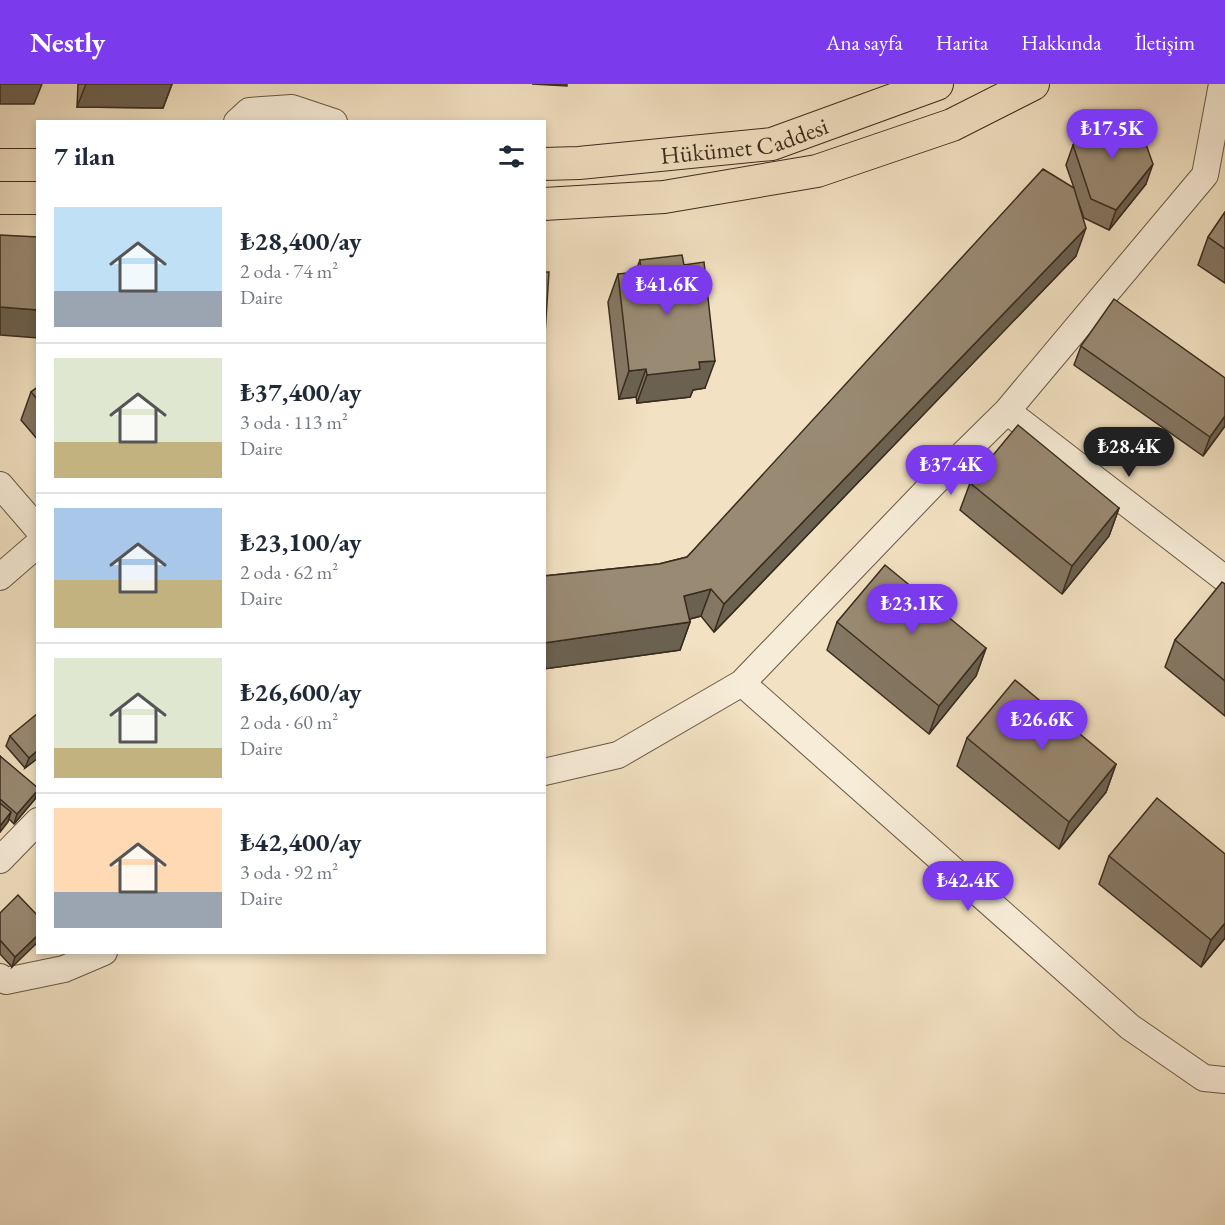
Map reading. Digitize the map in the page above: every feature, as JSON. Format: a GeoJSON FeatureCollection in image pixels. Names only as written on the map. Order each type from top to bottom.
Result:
{"type":"FeatureCollection","features":[{"type":"Feature","properties":{"kind":"main road","name":"Hükümet Caddesi"},"geometry":{"type":"LineString","coordinates":[[546,164],[579,163],[772,144],[937,84]]}},
{"type":"Feature","properties":{"kind":"main road"},"geometry":{"type":"LineString","coordinates":[[546,204],[664,198],[817,171],[952,125],[1034,84]]}},
{"type":"Feature","properties":{"kind":"main road"},"geometry":{"type":"LineString","coordinates":[[0,165],[36,165]]}},
{"type":"Feature","properties":{"kind":"main road"},"geometry":{"type":"LineString","coordinates":[[0,198],[36,198]]}},
{"type":"Feature","properties":{"kind":"street"},"geometry":{"type":"LineString","coordinates":[[546,772],[618,755],[742,683],[933,484],[1007,411],[1205,175],[1222,90]]}},
{"type":"Feature","properties":{"kind":"street"},"geometry":{"type":"LineString","coordinates":[[239,120],[249,111],[292,108],[328,120]]}},
{"type":"Feature","properties":{"kind":"street"},"geometry":{"type":"LineString","coordinates":[[1007,411],[1225,579]]}},
{"type":"Feature","properties":{"kind":"street"},"geometry":{"type":"LineString","coordinates":[[0,485],[36,527]]}},
{"type":"Feature","properties":{"kind":"street"},"geometry":{"type":"LineString","coordinates":[[0,577],[36,546]]}},
{"type":"Feature","properties":{"kind":"street"},"geometry":{"type":"LineString","coordinates":[[742,683],[1130,1027],[1204,1077],[1225,1080]]}},
{"type":"Feature","properties":{"kind":"street"},"geometry":{"type":"LineString","coordinates":[[0,860],[36,823]]}},
{"type":"Feature","properties":{"kind":"street"},"geometry":{"type":"LineString","coordinates":[[0,977],[6,981],[64,969],[99,954]]}},
{"type":"Feature","properties":{"kind":"building"},"geometry":{"type":"Polygon","coordinates":[[[1138,122],[1153,164],[1116,210],[1091,199],[1073,145],[1084,125],[1138,122]]]}},
{"type":"Feature","properties":{"kind":"building"},"geometry":{"type":"Polygon","coordinates":[[[1043,169],[1074,188],[1086,228],[724,604],[711,589],[684,596],[690,622],[546,643],[546,576],[659,564],[687,557],[1043,169]]]}},
{"type":"Feature","properties":{"kind":"building"},"geometry":{"type":"Polygon","coordinates":[[[1225,212],[1225,249],[1208,237],[1225,212]]]}},
{"type":"Feature","properties":{"kind":"building"},"geometry":{"type":"Polygon","coordinates":[[[0,235],[36,237],[36,310],[0,307],[0,235]]]}},
{"type":"Feature","properties":{"kind":"building"},"geometry":{"type":"Polygon","coordinates":[[[682,255],[684,265],[704,262],[715,361],[699,362],[700,369],[647,375],[646,369],[629,371],[618,274],[641,272],[640,260],[682,255]]]}},
{"type":"Feature","properties":{"kind":"building"},"geometry":{"type":"Polygon","coordinates":[[[546,272],[549,272],[546,319],[546,272]]]}},
{"type":"Feature","properties":{"kind":"building"},"geometry":{"type":"Polygon","coordinates":[[[1114,299],[1225,378],[1225,416],[1210,437],[1081,346],[1114,299]]]}},
{"type":"Feature","properties":{"kind":"building"},"geometry":{"type":"Polygon","coordinates":[[[36,388],[36,398],[31,392],[36,388]]]}},
{"type":"Feature","properties":{"kind":"building"},"geometry":{"type":"Polygon","coordinates":[[[1018,425],[1119,508],[1072,566],[970,483],[1018,425]]]}},
{"type":"Feature","properties":{"kind":"building"},"geometry":{"type":"Polygon","coordinates":[[[885,565],[986,648],[939,706],[837,622],[885,565]]]}},
{"type":"Feature","properties":{"kind":"building"},"geometry":{"type":"Polygon","coordinates":[[[1222,582],[1225,584],[1225,681],[1175,640],[1222,582]]]}},
{"type":"Feature","properties":{"kind":"building"},"geometry":{"type":"Polygon","coordinates":[[[1015,680],[1116,764],[1069,822],[967,738],[1015,680]]]}},
{"type":"Feature","properties":{"kind":"building"},"geometry":{"type":"Polygon","coordinates":[[[36,715],[36,752],[29,758],[10,736],[36,715]]]}},
{"type":"Feature","properties":{"kind":"building"},"geometry":{"type":"Polygon","coordinates":[[[0,756],[36,786],[36,792],[17,814],[0,799],[0,756]]]}},
{"type":"Feature","properties":{"kind":"building"},"geometry":{"type":"Polygon","coordinates":[[[1157,798],[1225,854],[1225,923],[1211,940],[1109,856],[1157,798]]]}},
{"type":"Feature","properties":{"kind":"building"},"geometry":{"type":"Polygon","coordinates":[[[0,803],[11,812],[0,826],[0,803]]]}},
{"type":"Feature","properties":{"kind":"building"},"geometry":{"type":"Polygon","coordinates":[[[18,895],[36,914],[36,937],[15,957],[0,940],[0,913],[18,895]]]}}]}
